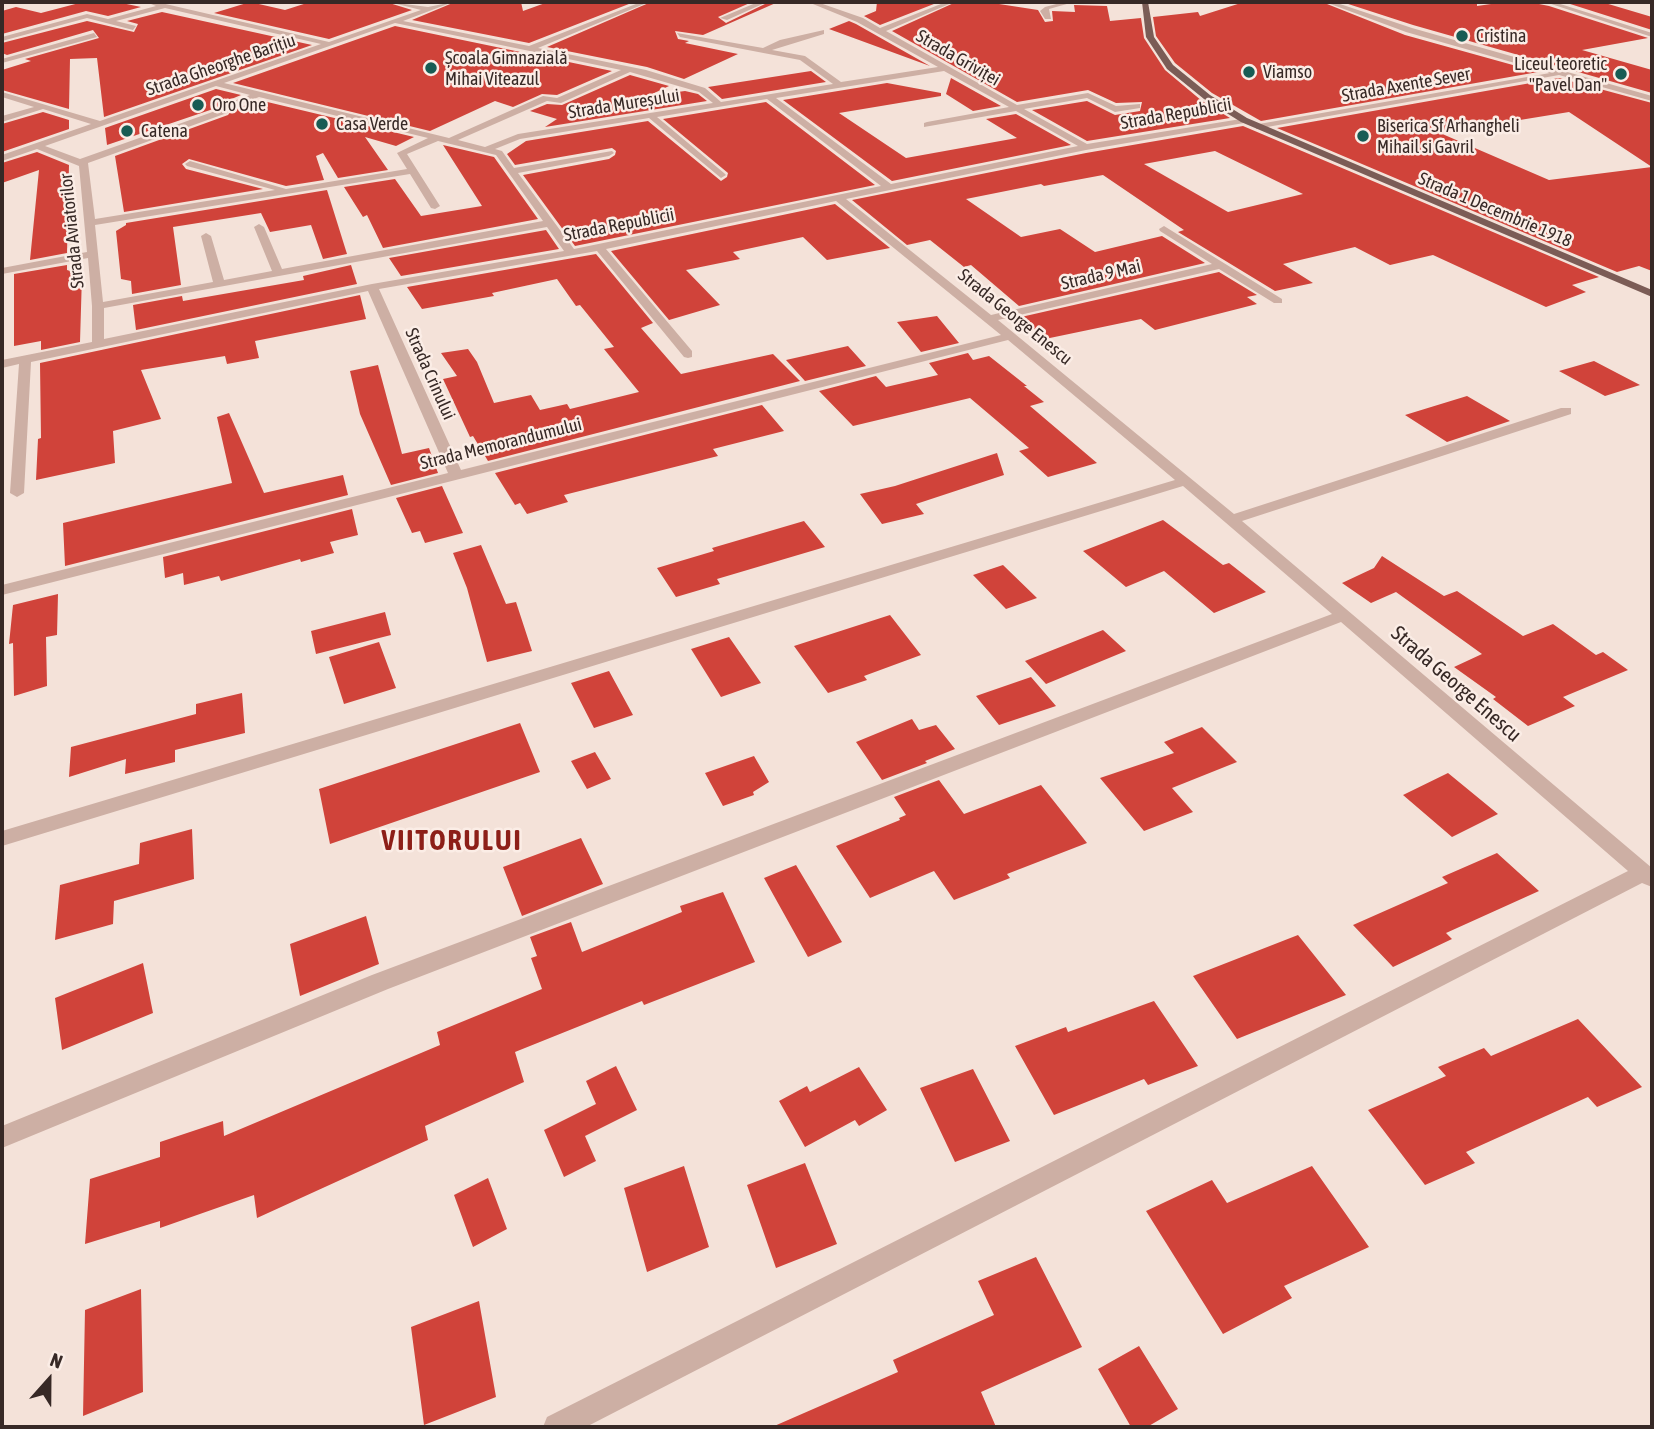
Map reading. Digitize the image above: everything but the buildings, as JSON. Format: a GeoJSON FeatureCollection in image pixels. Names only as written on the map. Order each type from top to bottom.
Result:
{"type":"FeatureCollection","features":[{"type":"Feature","properties":{"kind":"main road","name":"Strada 1 Decembrie 1918"},"geometry":{"type":"LineString","coordinates":[[1145,2],[1150,37],[1170,67],[1208,97],[1244,120],[1652,294]]}},
{"type":"Feature","properties":{"kind":"street"},"geometry":{"type":"LineString","coordinates":[[149,2],[330,44]]}},
{"type":"Feature","properties":{"kind":"street"},"geometry":{"type":"LineString","coordinates":[[393,2],[428,9]]}},
{"type":"Feature","properties":{"kind":"street","name":"Strada Gheorghe Barițiu"},"geometry":{"type":"LineString","coordinates":[[2,158],[450,2]]}},
{"type":"Feature","properties":{"kind":"street"},"geometry":{"type":"LineString","coordinates":[[532,48],[646,2]]}},
{"type":"Feature","properties":{"kind":"street"},"geometry":{"type":"LineString","coordinates":[[724,19],[764,2]]}},
{"type":"Feature","properties":{"kind":"street","name":"Strada Griviței"},"geometry":{"type":"LineString","coordinates":[[811,2],[860,19],[1086,147]]}},
{"type":"Feature","properties":{"kind":"street"},"geometry":{"type":"LineString","coordinates":[[880,31],[951,2]]}},
{"type":"Feature","properties":{"kind":"street"},"geometry":{"type":"LineString","coordinates":[[1048,17],[1044,11],[1046,8],[1071,2]]}},
{"type":"Feature","properties":{"kind":"street"},"geometry":{"type":"LineString","coordinates":[[1328,2],[1409,30],[1652,99]]}},
{"type":"Feature","properties":{"kind":"street"},"geometry":{"type":"LineString","coordinates":[[1548,2],[1652,36]]}},
{"type":"Feature","properties":{"kind":"street"},"geometry":{"type":"LineString","coordinates":[[109,21],[166,6]]}},
{"type":"Feature","properties":{"kind":"street"},"geometry":{"type":"LineString","coordinates":[[2,39],[87,16],[133,28]]}},
{"type":"Feature","properties":{"kind":"street"},"geometry":{"type":"LineString","coordinates":[[394,21],[680,81],[702,90],[720,105]]}},
{"type":"Feature","properties":{"kind":"street"},"geometry":{"type":"LineString","coordinates":[[763,51],[783,42],[821,32]]}},
{"type":"Feature","properties":{"kind":"street"},"geometry":{"type":"LineString","coordinates":[[2,62],[94,35]]}},
{"type":"Feature","properties":{"kind":"street"},"geometry":{"type":"LineString","coordinates":[[680,35],[802,58],[840,85]]}},
{"type":"Feature","properties":{"kind":"street"},"geometry":{"type":"LineString","coordinates":[[2,62],[18,68]]}},
{"type":"Feature","properties":{"kind":"street","name":"Strada Mureșului"},"geometry":{"type":"LineString","coordinates":[[487,149],[518,137],[945,68]]}},
{"type":"Feature","properties":{"kind":"street"},"geometry":{"type":"LineString","coordinates":[[452,140],[546,98],[558,101],[630,69]]}},
{"type":"Feature","properties":{"kind":"street","name":"Strada Axente Sever"},"geometry":{"type":"LineString","coordinates":[[1259,127],[1559,74]]}},
{"type":"Feature","properties":{"kind":"street"},"geometry":{"type":"LineString","coordinates":[[216,84],[499,153],[571,253]]}},
{"type":"Feature","properties":{"kind":"street"},"geometry":{"type":"LineString","coordinates":[[2,94],[101,124]]}},
{"type":"Feature","properties":{"kind":"street"},"geometry":{"type":"LineString","coordinates":[[80,162],[224,111],[226,107],[259,94]]}},
{"type":"Feature","properties":{"kind":"street"},"geometry":{"type":"LineString","coordinates":[[927,125],[1088,96],[1115,109],[1137,106]]}},
{"type":"Feature","properties":{"kind":"street"},"geometry":{"type":"LineString","coordinates":[[769,97],[890,188]]}},
{"type":"Feature","properties":{"kind":"street"},"geometry":{"type":"LineString","coordinates":[[2,119],[43,107]]}},
{"type":"Feature","properties":{"kind":"street"},"geometry":{"type":"LineString","coordinates":[[651,116],[721,175]]}},
{"type":"Feature","properties":{"kind":"street","name":"Strada Republicii"},"geometry":{"type":"LineString","coordinates":[[2,364],[372,287],[571,253],[1086,147],[1244,120]]}},
{"type":"Feature","properties":{"kind":"street"},"geometry":{"type":"LineString","coordinates":[[435,206],[402,153],[439,137]]}},
{"type":"Feature","properties":{"kind":"street","name":"Strada Aviatorilor"},"geometry":{"type":"LineString","coordinates":[[37,146],[84,164],[98,306],[98,344]]}},
{"type":"Feature","properties":{"kind":"street"},"geometry":{"type":"LineString","coordinates":[[512,171],[609,153]]}},
{"type":"Feature","properties":{"kind":"street"},"geometry":{"type":"LineString","coordinates":[[190,164],[289,191]]}},
{"type":"Feature","properties":{"kind":"street"},"geometry":{"type":"LineString","coordinates":[[89,223],[413,171]]}},
{"type":"Feature","properties":{"kind":"street","name":"Strada George Enescu"},"geometry":{"type":"LineString","coordinates":[[838,198],[1232,520],[1648,877]]}},
{"type":"Feature","properties":{"kind":"street"},"geometry":{"type":"LineString","coordinates":[[98,306],[550,223]]}},
{"type":"Feature","properties":{"kind":"street"},"geometry":{"type":"LineString","coordinates":[[259,227],[278,273]]}},
{"type":"Feature","properties":{"kind":"street"},"geometry":{"type":"LineString","coordinates":[[1164,229],[1278,301]]}},
{"type":"Feature","properties":{"kind":"street"},"geometry":{"type":"LineString","coordinates":[[206,236],[219,283]]}},
{"type":"Feature","properties":{"kind":"street"},"geometry":{"type":"LineString","coordinates":[[599,247],[688,354]]}},
{"type":"Feature","properties":{"kind":"street"},"geometry":{"type":"LineString","coordinates":[[2,271],[93,254]]}},
{"type":"Feature","properties":{"kind":"street","name":"Strada 9 Mai"},"geometry":{"type":"LineString","coordinates":[[988,319],[1221,265]]}},
{"type":"Feature","properties":{"kind":"street","name":"Strada Crinului"},"geometry":{"type":"LineString","coordinates":[[372,287],[456,475]]}},
{"type":"Feature","properties":{"kind":"street","name":"Strada Memorandumului"},"geometry":{"type":"LineString","coordinates":[[2,590],[1010,336]]}},
{"type":"Feature","properties":{"kind":"street"},"geometry":{"type":"LineString","coordinates":[[17,493],[25,360]]}},
{"type":"Feature","properties":{"kind":"street"},"geometry":{"type":"LineString","coordinates":[[1232,520],[1566,411]]}},
{"type":"Feature","properties":{"kind":"street"},"geometry":{"type":"LineString","coordinates":[[2,839],[1185,481]]}},
{"type":"Feature","properties":{"kind":"street"},"geometry":{"type":"LineString","coordinates":[[2,1137],[393,977],[1345,615]]}},
{"type":"Feature","properties":{"kind":"street"},"geometry":{"type":"LineString","coordinates":[[557,1427],[1648,877]]}},
{"type":"Feature","properties":{"kind":"place","name":"Cristina"},"geometry":{"type":"Point","coordinates":[1462,36]}},
{"type":"Feature","properties":{"kind":"place","name":"Școala Gimnazială Mihai Viteazul"},"geometry":{"type":"Point","coordinates":[431,68]}},
{"type":"Feature","properties":{"kind":"place","name":"Viamso"},"geometry":{"type":"Point","coordinates":[1249,72]}},
{"type":"Feature","properties":{"kind":"place","name":"Liceul teoretic \"Pavel Dan\""},"geometry":{"type":"Point","coordinates":[1621,74]}},
{"type":"Feature","properties":{"kind":"place","name":"Oro One"},"geometry":{"type":"Point","coordinates":[198,105]}},
{"type":"Feature","properties":{"kind":"place","name":"Casa Verde"},"geometry":{"type":"Point","coordinates":[322,124]}},
{"type":"Feature","properties":{"kind":"place","name":"Catena"},"geometry":{"type":"Point","coordinates":[127,131]}},
{"type":"Feature","properties":{"kind":"place","name":"Biserica Sf Arhangheli Mihail si Gavril"},"geometry":{"type":"Point","coordinates":[1363,136]}},
{"type":"Feature","properties":{"kind":"district","name":"VIITORULUI"},"geometry":{"type":"Point","coordinates":[452,841]}}]}
